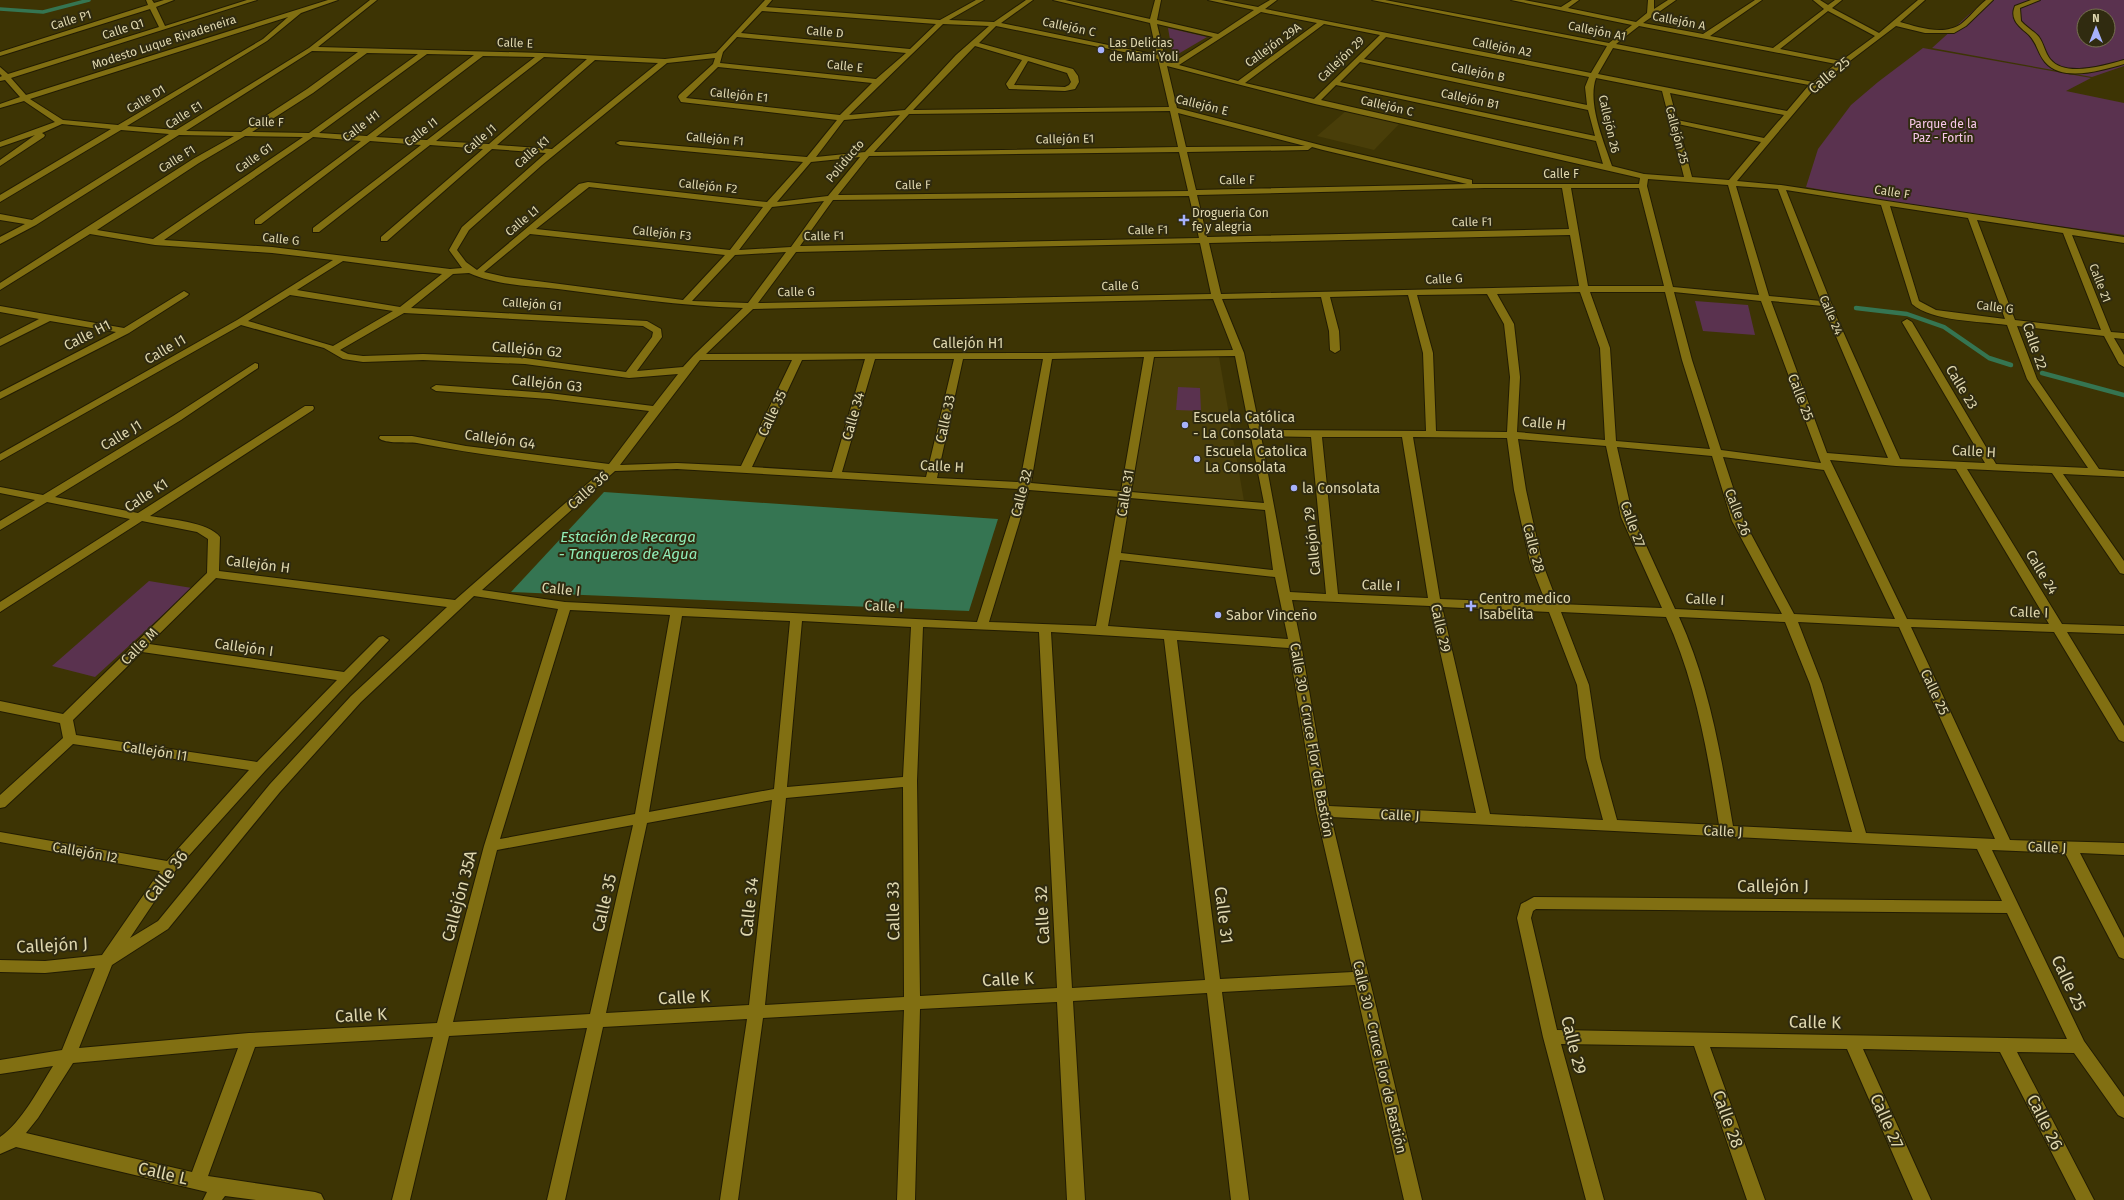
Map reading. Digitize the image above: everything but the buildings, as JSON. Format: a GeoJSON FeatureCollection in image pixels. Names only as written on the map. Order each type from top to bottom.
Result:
{"type":"FeatureCollection","features":[{"type":"Feature","properties":{"kind":"street","name":"Calle P1"},"geometry":{"type":"LineString","coordinates":[[0,54],[150,3],[171,0]]}},
{"type":"Feature","properties":{"kind":"street","name":"Calle Q1"},"geometry":{"type":"LineString","coordinates":[[3,78],[254,0]]}},
{"type":"Feature","properties":{"kind":"street","name":"Modesto Luque Rivadeneira"},"geometry":{"type":"LineString","coordinates":[[0,106],[335,0]]}},
{"type":"Feature","properties":{"kind":"street","name":"Calle E1"},"geometry":{"type":"LineString","coordinates":[[0,241],[33,223],[311,49],[374,0]]}},
{"type":"Feature","properties":{"kind":"street"},"geometry":{"type":"LineString","coordinates":[[716,65],[718,55],[769,0]]}},
{"type":"Feature","properties":{"kind":"street"},"geometry":{"type":"LineString","coordinates":[[685,303],[732,253],[769,205],[809,160],[842,118],[878,81],[912,52],[941,22],[980,0]]}},
{"type":"Feature","properties":{"kind":"street","name":"Poliducto"},"geometry":{"type":"LineString","coordinates":[[697,357],[751,306],[831,198],[867,154],[906,112],[959,57],[976,44],[995,24],[1030,0]]}},
{"type":"Feature","properties":{"kind":"street"},"geometry":{"type":"LineString","coordinates":[[1056,0],[1219,36]]}},
{"type":"Feature","properties":{"kind":"street","name":"Calle 30 - Cruce Flor de Bastión"},"geometry":{"type":"LineString","coordinates":[[1158,0],[1153,22],[1166,62],[1181,150],[1217,298],[1239,353],[1270,507],[1280,574],[1295,644],[1323,811],[1413,1200]]}},
{"type":"Feature","properties":{"kind":"street","name":"Callejón A2"},"geometry":{"type":"LineString","coordinates":[[1211,0],[1321,23],[1789,114]]}},
{"type":"Feature","properties":{"kind":"street"},"geometry":{"type":"LineString","coordinates":[[1166,62],[1219,36],[1274,0]]}},
{"type":"Feature","properties":{"kind":"street","name":"Callejón A1"},"geometry":{"type":"LineString","coordinates":[[1375,0],[1814,84]]}},
{"type":"Feature","properties":{"kind":"street","name":"Callejón A"},"geometry":{"type":"LineString","coordinates":[[1514,0],[1841,63]]}},
{"type":"Feature","properties":{"kind":"street"},"geometry":{"type":"LineString","coordinates":[[1563,10],[1576,0]]}},
{"type":"Feature","properties":{"kind":"street"},"geometry":{"type":"LineString","coordinates":[[1650,14],[1651,0]]}},
{"type":"Feature","properties":{"kind":"street","name":"Callejón 26"},"geometry":{"type":"LineString","coordinates":[[1608,168],[1591,108],[1589,87],[1593,76],[1611,45],[1636,24],[1673,0]]}},
{"type":"Feature","properties":{"kind":"street"},"geometry":{"type":"LineString","coordinates":[[1703,37],[1759,0]]}},
{"type":"Feature","properties":{"kind":"street"},"geometry":{"type":"LineString","coordinates":[[1816,0],[1827,8],[1880,36]]}},
{"type":"Feature","properties":{"kind":"street"},"geometry":{"type":"LineString","coordinates":[[1774,50],[1839,0]]}},
{"type":"Feature","properties":{"kind":"street","name":"Calle 25"},"geometry":{"type":"LineString","coordinates":[[1922,0],[1880,36],[1814,84],[1731,183],[1765,299],[1823,456],[1903,623],[2005,845]]}},
{"type":"Feature","properties":{"kind":"street"},"geometry":{"type":"LineString","coordinates":[[1894,23],[1925,31],[1952,32],[1964,25],[1976,11],[1990,0]]}},
{"type":"Feature","properties":{"kind":"street"},"geometry":{"type":"LineString","coordinates":[[2037,0],[2017,7],[2015,16],[2019,23],[2041,44],[2047,61],[2056,67],[2083,72],[2124,62]]}},
{"type":"Feature","properties":{"kind":"street"},"geometry":{"type":"LineString","coordinates":[[150,3],[163,28]]}},
{"type":"Feature","properties":{"kind":"street","name":"Callejón C"},"geometry":{"type":"LineString","coordinates":[[760,9],[941,22],[995,24],[1166,62],[1238,84],[1608,168]]}},
{"type":"Feature","properties":{"kind":"street","name":"Calle D1"},"geometry":{"type":"LineString","coordinates":[[0,199],[123,127],[265,40],[298,12]]}},
{"type":"Feature","properties":{"kind":"street","name":"Callejón 29A"},"geometry":{"type":"LineString","coordinates":[[1238,84],[1321,23]]}},
{"type":"Feature","properties":{"kind":"street","name":"Calle D"},"geometry":{"type":"LineString","coordinates":[[735,35],[912,52]]}},
{"type":"Feature","properties":{"kind":"street","name":"Callejón 29"},"geometry":{"type":"LineString","coordinates":[[1315,102],[1360,60],[1384,35]]}},
{"type":"Feature","properties":{"kind":"street"},"geometry":{"type":"LineString","coordinates":[[976,44],[1027,58],[1062,68],[1070,71],[1074,76],[1075,82],[1072,87],[1052,100],[1010,85],[1027,58]]}},
{"type":"Feature","properties":{"kind":"street","name":"Calle E"},"geometry":{"type":"LineString","coordinates":[[311,49],[542,55],[665,61],[718,55]]}},
{"type":"Feature","properties":{"kind":"street","name":"Calle F1"},"geometry":{"type":"LineString","coordinates":[[0,287],[190,165],[243,134],[310,91],[366,50]]}},
{"type":"Feature","properties":{"kind":"street","name":"Calle G1"},"geometry":{"type":"LineString","coordinates":[[155,242],[311,135],[425,52]]}},
{"type":"Feature","properties":{"kind":"street","name":"Calle H1"},"geometry":{"type":"LineString","coordinates":[[258,222],[365,139],[482,53]]}},
{"type":"Feature","properties":{"kind":"street","name":"Calle I1"},"geometry":{"type":"LineString","coordinates":[[316,230],[542,55]]}},
{"type":"Feature","properties":{"kind":"street","name":"Calle J1"},"geometry":{"type":"LineString","coordinates":[[384,239],[593,58]]}},
{"type":"Feature","properties":{"kind":"street","name":"Callejón B"},"geometry":{"type":"LineString","coordinates":[[1360,60],[1591,108]]}},
{"type":"Feature","properties":{"kind":"street","name":"Calle K1"},"geometry":{"type":"LineString","coordinates":[[473,272],[458,262],[453,250],[465,230],[553,151],[665,61]]}},
{"type":"Feature","properties":{"kind":"street","name":"Calle E"},"geometry":{"type":"LineString","coordinates":[[716,65],[878,81]]}},
{"type":"Feature","properties":{"kind":"street","name":"Callejón E1"},"geometry":{"type":"LineString","coordinates":[[716,65],[683,99],[686,101],[842,118],[906,112]]}},
{"type":"Feature","properties":{"kind":"street","name":"Calle F"},"geometry":{"type":"LineString","coordinates":[[0,69],[3,78],[24,98],[61,122],[178,133],[311,135],[365,139],[431,141],[553,151]]}},
{"type":"Feature","properties":{"kind":"street","name":"Callejón B1"},"geometry":{"type":"LineString","coordinates":[[1335,83],[1600,139]]}},
{"type":"Feature","properties":{"kind":"street","name":"Callejón 25"},"geometry":{"type":"LineString","coordinates":[[1665,89],[1689,180]]}},
{"type":"Feature","properties":{"kind":"street","name":"Callejón E"},"geometry":{"type":"LineString","coordinates":[[906,112],[1052,100],[1173,109],[1323,148],[1485,186]]}},
{"type":"Feature","properties":{"kind":"street"},"geometry":{"type":"LineString","coordinates":[[1673,121],[1766,141]]}},
{"type":"Feature","properties":{"kind":"street"},"geometry":{"type":"LineString","coordinates":[[0,145],[49,128],[61,122]]}},
{"type":"Feature","properties":{"kind":"street"},"geometry":{"type":"LineString","coordinates":[[0,164],[49,128]]}},
{"type":"Feature","properties":{"kind":"street","name":"Callejón F1"},"geometry":{"type":"LineString","coordinates":[[620,143],[809,160]]}},
{"type":"Feature","properties":{"kind":"street","name":"Callejón E1"},"geometry":{"type":"LineString","coordinates":[[809,160],[867,154],[1323,148]]}},
{"type":"Feature","properties":{"kind":"street","name":"Calle F"},"geometry":{"type":"LineString","coordinates":[[1608,168],[1643,181]]}},
{"type":"Feature","properties":{"kind":"street","name":"Calle F"},"geometry":{"type":"LineString","coordinates":[[831,198],[1192,193],[1485,186],[1566,186],[1643,181],[1689,180],[1781,187],[2124,240]]}},
{"type":"Feature","properties":{"kind":"street","name":"Calle 26"},"geometry":{"type":"LineString","coordinates":[[1643,181],[1687,360],[1738,521],[1790,618],[1816,684],[1861,838]]}},
{"type":"Feature","properties":{"kind":"street","name":"Callejón F2"},"geometry":{"type":"LineString","coordinates":[[582,186],[588,184],[769,205],[831,198]]}},
{"type":"Feature","properties":{"kind":"street","name":"Calle L1"},"geometry":{"type":"LineString","coordinates":[[473,272],[528,231],[582,186]]}},
{"type":"Feature","properties":{"kind":"street","name":"Calle 27"},"geometry":{"type":"LineString","coordinates":[[1566,186],[1584,289],[1604,348],[1611,444],[1628,517],[1686,647],[1714,752],[1726,831]]}},
{"type":"Feature","properties":{"kind":"street","name":"Calle 24"},"geometry":{"type":"LineString","coordinates":[[1781,187],[1826,304],[1896,463]]}},
{"type":"Feature","properties":{"kind":"street","name":"Calle G"},"geometry":{"type":"LineString","coordinates":[[1885,204],[1915,302],[1922,308],[1934,313],[2124,336]]}},
{"type":"Feature","properties":{"kind":"street"},"geometry":{"type":"LineString","coordinates":[[0,217],[33,223]]}},
{"type":"Feature","properties":{"kind":"street","name":"Calle 22"},"geometry":{"type":"LineString","coordinates":[[1972,217],[2032,379],[2096,472]]}},
{"type":"Feature","properties":{"kind":"street","name":"Calle G"},"geometry":{"type":"LineString","coordinates":[[89,231],[155,242],[257,249],[450,272],[473,272],[506,280],[685,303],[751,306],[1217,298],[1490,290],[1584,289],[1669,289],[1826,304]]}},
{"type":"Feature","properties":{"kind":"street","name":"Callejón F3"},"geometry":{"type":"LineString","coordinates":[[528,231],[732,253],[794,249]]}},
{"type":"Feature","properties":{"kind":"street","name":"Calle F1"},"geometry":{"type":"LineString","coordinates":[[794,249],[1574,232]]}},
{"type":"Feature","properties":{"kind":"street","name":"Calle 21"},"geometry":{"type":"LineString","coordinates":[[2067,232],[2108,335],[2124,364]]}},
{"type":"Feature","properties":{"kind":"street","name":"Calle I1"},"geometry":{"type":"LineString","coordinates":[[0,458],[240,322],[341,259]]}},
{"type":"Feature","properties":{"kind":"street"},"geometry":{"type":"LineString","coordinates":[[334,349],[370,330],[402,310],[450,272]]}},
{"type":"Feature","properties":{"kind":"street","name":"Calle 28"},"geometry":{"type":"LineString","coordinates":[[1490,290],[1509,324],[1516,377],[1512,435],[1520,490],[1536,562],[1583,685],[1594,758],[1612,826]]}},
{"type":"Feature","properties":{"kind":"street","name":"Callejón G1"},"geometry":{"type":"LineString","coordinates":[[290,292],[402,310],[644,323],[654,327],[658,331],[657,337],[629,375]]}},
{"type":"Feature","properties":{"kind":"street"},"geometry":{"type":"LineString","coordinates":[[1412,292],[1428,353],[1431,435]]}},
{"type":"Feature","properties":{"kind":"street","name":"Calle H1"},"geometry":{"type":"LineString","coordinates":[[0,396],[126,331],[184,294]]}},
{"type":"Feature","properties":{"kind":"street"},"geometry":{"type":"LineString","coordinates":[[1325,295],[1334,331],[1334,350]]}},
{"type":"Feature","properties":{"kind":"street"},"geometry":{"type":"LineString","coordinates":[[0,309],[126,331]]}},
{"type":"Feature","properties":{"kind":"street"},"geometry":{"type":"LineString","coordinates":[[0,343],[48,318]]}},
{"type":"Feature","properties":{"kind":"street","name":"Callejón G2"},"geometry":{"type":"LineString","coordinates":[[240,322],[316,342],[334,349],[346,356],[363,359],[423,357],[525,361],[629,375],[686,370]]}},
{"type":"Feature","properties":{"kind":"street","name":"Calle 23"},"geometry":{"type":"LineString","coordinates":[[1907,322],[1992,467]]}},
{"type":"Feature","properties":{"kind":"street","name":"Callejón H1"},"geometry":{"type":"LineString","coordinates":[[697,357],[1048,356],[1239,353]]}},
{"type":"Feature","properties":{"kind":"street","name":"Calle 31"},"geometry":{"type":"LineString","coordinates":[[1101,630],[1149,355]]}},
{"type":"Feature","properties":{"kind":"street","name":"Calle 33"},"geometry":{"type":"LineString","coordinates":[[931,481],[959,356]]}},
{"type":"Feature","properties":{"kind":"street","name":"Calle 32"},"geometry":{"type":"LineString","coordinates":[[982,626],[1025,486],[1048,356]]}},
{"type":"Feature","properties":{"kind":"street","name":"Calle 36"},"geometry":{"type":"LineString","coordinates":[[106,961],[163,925],[275,788],[351,704],[458,604],[612,468],[697,357]]}},
{"type":"Feature","properties":{"kind":"street","name":"Calle 35"},"geometry":{"type":"LineString","coordinates":[[745,470],[798,357]]}},
{"type":"Feature","properties":{"kind":"street","name":"Calle 34"},"geometry":{"type":"LineString","coordinates":[[836,475],[871,357]]}},
{"type":"Feature","properties":{"kind":"street","name":"Calle J1"},"geometry":{"type":"LineString","coordinates":[[0,526],[177,418],[255,366]]}},
{"type":"Feature","properties":{"kind":"street","name":"Callejón G3"},"geometry":{"type":"LineString","coordinates":[[436,388],[490,391],[656,409]]}},
{"type":"Feature","properties":{"kind":"street","name":"Calle K1"},"geometry":{"type":"LineString","coordinates":[[0,608],[309,408]]}},
{"type":"Feature","properties":{"kind":"street","name":"Calle H"},"geometry":{"type":"LineString","coordinates":[[1256,433],[1512,435],[1717,453],[1828,467]]}},
{"type":"Feature","properties":{"kind":"street","name":"Callejón 29"},"geometry":{"type":"LineString","coordinates":[[1316,433],[1332,598]]}},
{"type":"Feature","properties":{"kind":"street","name":"Calle 29"},"geometry":{"type":"LineString","coordinates":[[1407,435],[1435,602],[1484,819]]}},
{"type":"Feature","properties":{"kind":"street","name":"Callejón G4"},"geometry":{"type":"LineString","coordinates":[[384,438],[412,439],[466,449],[612,468]]}},
{"type":"Feature","properties":{"kind":"street","name":"Calle H"},"geometry":{"type":"LineString","coordinates":[[1823,456],[1896,463],[1959,464],[2124,474]]}},
{"type":"Feature","properties":{"kind":"street","name":"Calle 24"},"geometry":{"type":"LineString","coordinates":[[1959,464],[2124,736]]}},
{"type":"Feature","properties":{"kind":"street","name":"Calle H"},"geometry":{"type":"LineString","coordinates":[[612,468],[677,466],[1025,486],[1270,507]]}},
{"type":"Feature","properties":{"kind":"street"},"geometry":{"type":"LineString","coordinates":[[2056,471],[2124,570]]}},
{"type":"Feature","properties":{"kind":"street","name":"Callejón H"},"geometry":{"type":"LineString","coordinates":[[0,490],[200,529],[214,537],[213,574],[458,604]]}},
{"type":"Feature","properties":{"kind":"street"},"geometry":{"type":"LineString","coordinates":[[1115,556],[1280,574]]}},
{"type":"Feature","properties":{"kind":"street","name":"Calle M"},"geometry":{"type":"LineString","coordinates":[[66,719],[213,574]]}},
{"type":"Feature","properties":{"kind":"street","name":"Calle I"},"geometry":{"type":"LineString","coordinates":[[472,592],[565,606],[982,626],[1101,630],[1295,644]]}},
{"type":"Feature","properties":{"kind":"street","name":"Calle I"},"geometry":{"type":"LineString","coordinates":[[1285,596],[1903,623],[2124,630]]}},
{"type":"Feature","properties":{"kind":"street","name":"Callejón 35A"},"geometry":{"type":"LineString","coordinates":[[401,1200],[443,1029],[491,846],[565,606]]}},
{"type":"Feature","properties":{"kind":"street","name":"Calle 35"},"geometry":{"type":"LineString","coordinates":[[556,1200],[641,820],[677,611]]}},
{"type":"Feature","properties":{"kind":"street","name":"Calle 34"},"geometry":{"type":"LineString","coordinates":[[729,1200],[756,1012],[780,793],[796,617]]}},
{"type":"Feature","properties":{"kind":"street","name":"Calle 33"},"geometry":{"type":"LineString","coordinates":[[906,1200],[912,1003],[910,781],[917,622]]}},
{"type":"Feature","properties":{"kind":"street","name":"Calle 32"},"geometry":{"type":"LineString","coordinates":[[1045,628],[1076,1200]]}},
{"type":"Feature","properties":{"kind":"street","name":"Calle 31"},"geometry":{"type":"LineString","coordinates":[[1170,635],[1215,986],[1240,1200]]}},
{"type":"Feature","properties":{"kind":"street","name":"Calle 36"},"geometry":{"type":"LineString","coordinates":[[0,1152],[6,1142],[32,1113],[68,1056],[106,961],[170,867],[260,767],[383,640]]}},
{"type":"Feature","properties":{"kind":"street","name":"Callejón I"},"geometry":{"type":"LineString","coordinates":[[138,647],[346,677]]}},
{"type":"Feature","properties":{"kind":"street"},"geometry":{"type":"LineString","coordinates":[[0,715],[6,707],[66,719],[70,739],[0,803]]}},
{"type":"Feature","properties":{"kind":"street","name":"Callejón I1"},"geometry":{"type":"LineString","coordinates":[[70,739],[260,767]]}},
{"type":"Feature","properties":{"kind":"street"},"geometry":{"type":"LineString","coordinates":[[491,846],[641,820],[780,793],[910,781]]}},
{"type":"Feature","properties":{"kind":"street","name":"Calle J"},"geometry":{"type":"LineString","coordinates":[[1323,811],[1982,844],[2124,849]]}},
{"type":"Feature","properties":{"kind":"street","name":"Callejón I2"},"geometry":{"type":"LineString","coordinates":[[0,837],[170,867]]}},
{"type":"Feature","properties":{"kind":"street","name":"Calle 25"},"geometry":{"type":"LineString","coordinates":[[1982,844],[2078,1046],[2124,1110]]}},
{"type":"Feature","properties":{"kind":"street"},"geometry":{"type":"LineString","coordinates":[[2070,848],[2124,953]]}},
{"type":"Feature","properties":{"kind":"street","name":"Calle 29"},"geometry":{"type":"LineString","coordinates":[[1534,903],[1526,908],[1524,918],[1551,1037],[1595,1200]]}},
{"type":"Feature","properties":{"kind":"street","name":"Callejón J"},"geometry":{"type":"LineString","coordinates":[[1534,903],[2012,907]]}},
{"type":"Feature","properties":{"kind":"street","name":"Callejón J"},"geometry":{"type":"LineString","coordinates":[[0,966],[45,966],[106,961]]}},
{"type":"Feature","properties":{"kind":"street","name":"Calle K"},"geometry":{"type":"LineString","coordinates":[[3,1071],[68,1056],[249,1040],[1362,978]]}},
{"type":"Feature","properties":{"kind":"street","name":"Calle K"},"geometry":{"type":"LineString","coordinates":[[1551,1037],[2078,1046]]}},
{"type":"Feature","properties":{"kind":"street","name":"Calle 28"},"geometry":{"type":"LineString","coordinates":[[1699,1039],[1756,1200]]}},
{"type":"Feature","properties":{"kind":"street"},"geometry":{"type":"LineString","coordinates":[[197,1182],[249,1040]]}},
{"type":"Feature","properties":{"kind":"street","name":"Calle 27"},"geometry":{"type":"LineString","coordinates":[[1852,1042],[1922,1200]]}},
{"type":"Feature","properties":{"kind":"street","name":"Calle 26"},"geometry":{"type":"LineString","coordinates":[[2005,1045],[2085,1200]]}},
{"type":"Feature","properties":{"kind":"street","name":"Calle L"},"geometry":{"type":"LineString","coordinates":[[6,1142],[197,1182],[216,1194],[316,1200]]}},
{"type":"Feature","properties":{"kind":"shaded area"},"geometry":{"type":"Polygon","coordinates":[[[1346,111],[1400,123],[1374,150],[1317,136],[1346,111]]]}},
{"type":"Feature","properties":{"kind":"shaded area","name":"Escuela Católica - La Consolata"},"geometry":{"type":"Polygon","coordinates":[[[1151,356],[1219,357],[1244,501],[1129,492],[1151,356]]]}},
{"type":"Feature","properties":{"kind":"green space"},"geometry":{"type":"Polygon","coordinates":[[[1985,0],[2124,0],[2124,66],[2092,77],[1932,48],[1985,0]]]}},
{"type":"Feature","properties":{"kind":"green space"},"geometry":{"type":"Polygon","coordinates":[[[1168,28],[1207,37],[1173,57],[1168,28]]]}},
{"type":"Feature","properties":{"kind":"green space","name":"Parque de la Paz - Fortín"},"geometry":{"type":"Polygon","coordinates":[[[1923,48],[2091,78],[2066,91],[2124,103],[2124,235],[1913,206],[1806,187],[1818,149],[1851,105],[1878,82],[1923,48]]]}},
{"type":"Feature","properties":{"kind":"green space"},"geometry":{"type":"Polygon","coordinates":[[[1695,301],[1748,305],[1755,335],[1703,331],[1695,301]]]}},
{"type":"Feature","properties":{"kind":"green space"},"geometry":{"type":"Polygon","coordinates":[[[1178,387],[1200,388],[1201,411],[1176,410],[1178,387]]]}},
{"type":"Feature","properties":{"kind":"green space"},"geometry":{"type":"Polygon","coordinates":[[[149,581],[192,588],[95,677],[52,666],[149,581]]]}},
{"type":"Feature","properties":{"kind":"water","name":"Estación de Recarga - Tanqueros de Agua"},"geometry":{"type":"Polygon","coordinates":[[[604,492],[998,519],[969,611],[511,592],[604,492]]]}},
{"type":"Feature","properties":{"kind":"waterway"},"geometry":{"type":"LineString","coordinates":[[0,9],[43,12],[89,0]]}},
{"type":"Feature","properties":{"kind":"waterway"},"geometry":{"type":"LineString","coordinates":[[1856,308],[1907,314],[1944,327],[1989,358],[2011,365]]}},
{"type":"Feature","properties":{"kind":"waterway"},"geometry":{"type":"LineString","coordinates":[[2042,373],[2124,395]]}},
{"type":"Feature","properties":{"kind":"place","name":"Las Delicias de Mami Yoli"},"geometry":{"type":"Point","coordinates":[1101,50]}},
{"type":"Feature","properties":{"kind":"place","name":"Drogueria Con fe y alegria"},"geometry":{"type":"Point","coordinates":[1184,220]}},
{"type":"Feature","properties":{"kind":"place","name":"Escuela Católica - La Consolata"},"geometry":{"type":"Point","coordinates":[1185,425]}},
{"type":"Feature","properties":{"kind":"place","name":"Escuela Catolica La Consolata"},"geometry":{"type":"Point","coordinates":[1197,459]}},
{"type":"Feature","properties":{"kind":"place","name":"la Consolata"},"geometry":{"type":"Point","coordinates":[1294,488]}},
{"type":"Feature","properties":{"kind":"place","name":"Centro medico Isabelita"},"geometry":{"type":"Point","coordinates":[1471,606]}},
{"type":"Feature","properties":{"kind":"place","name":"Sabor Vinceño"},"geometry":{"type":"Point","coordinates":[1218,615]}}]}
